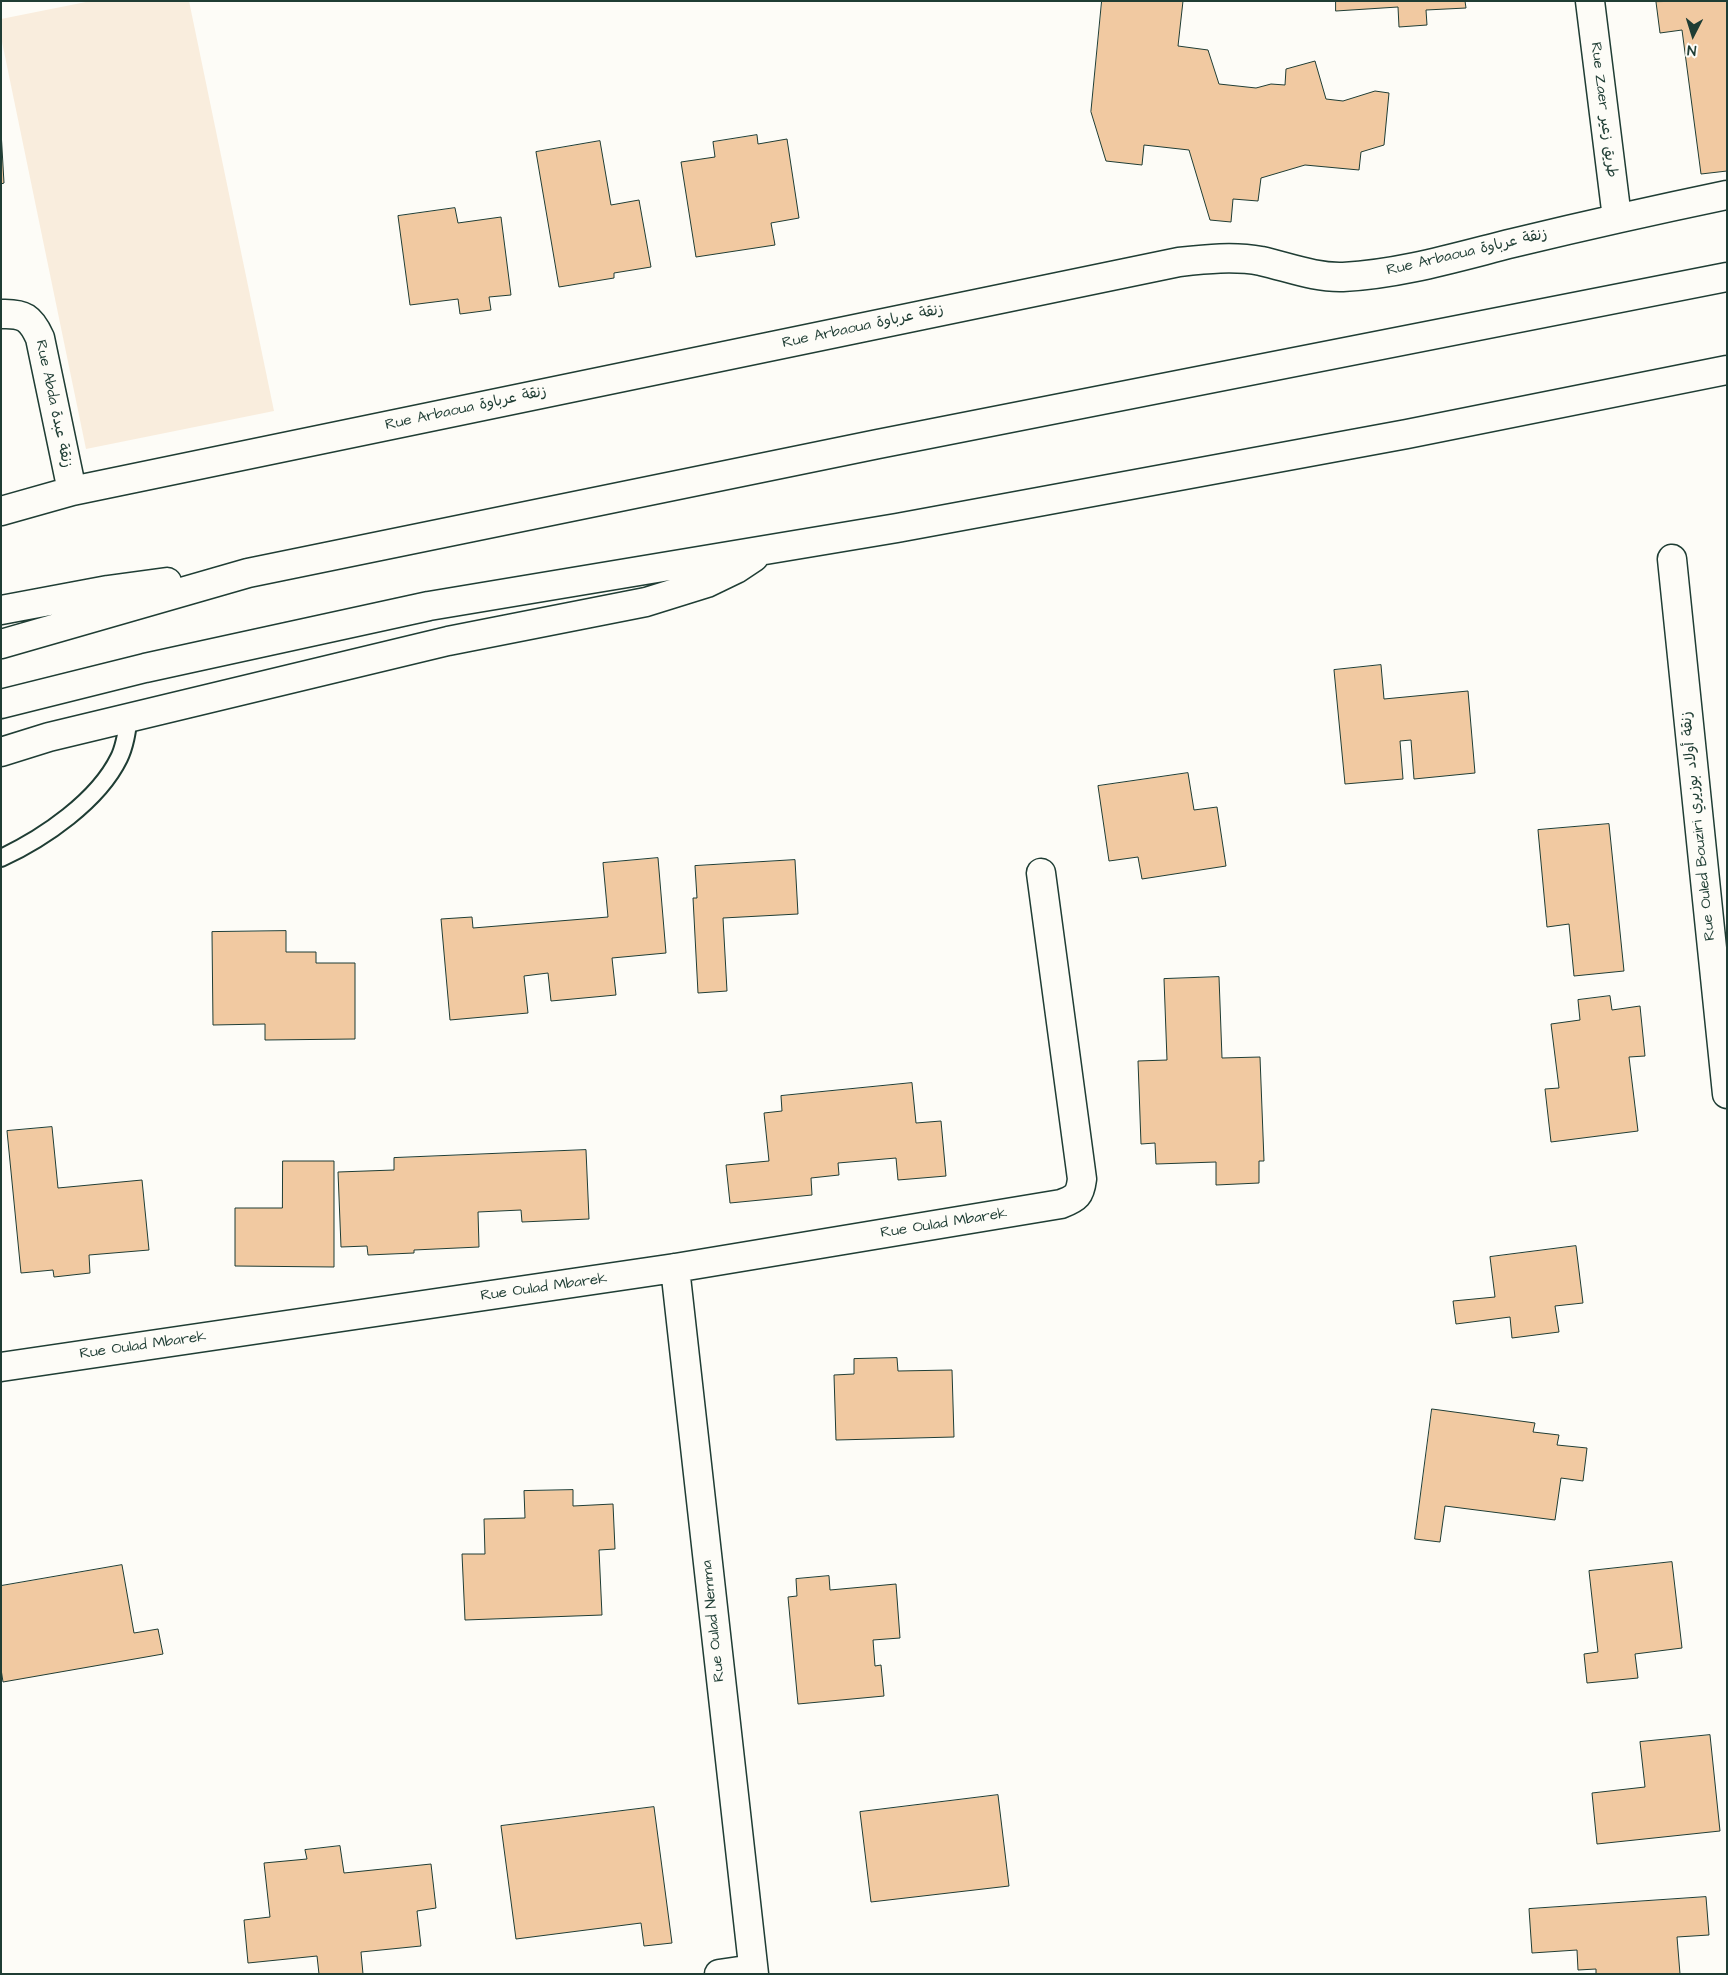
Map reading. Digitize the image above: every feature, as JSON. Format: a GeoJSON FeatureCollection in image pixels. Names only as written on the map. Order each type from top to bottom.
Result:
{"type":"FeatureCollection","features":[{"type":"Feature","properties":{"kind":"main road","name":"Rue Zaer طريق زعير"},"geometry":{"type":"LineString","coordinates":[[1590,1],[1617,218]]}},
{"type":"Feature","properties":{"kind":"main road","name":"Rue Arbaoua زنقة عرباوة"},"geometry":{"type":"LineString","coordinates":[[1,511],[72,490],[1179,262],[1207,259],[1238,259],[1260,261],[1311,274],[1341,277],[1375,274],[1413,268],[1617,218],[1727,195]]}},
{"type":"Feature","properties":{"kind":"main road"},"geometry":{"type":"LineString","coordinates":[[1,644],[248,573],[859,448],[1727,277]]}},
{"type":"Feature","properties":{"kind":"main road","name":"Rue Abda زنقة عبدة"},"geometry":{"type":"LineString","coordinates":[[1,314],[13,313],[24,316],[34,325],[40,338],[72,490]]}},
{"type":"Feature","properties":{"kind":"main road"},"geometry":{"type":"LineString","coordinates":[[1,704],[145,668],[429,606],[907,526],[1397,436],[1727,370]]}},
{"type":"Feature","properties":{"kind":"main road"},"geometry":{"type":"LineString","coordinates":[[1,752],[49,737],[129,717],[448,641],[606,611],[677,594],[736,570],[765,549]]}},
{"type":"Feature","properties":{"kind":"main road","name":"Rue Ouled Bouziri زنقة أولاد بوزيري"},"geometry":{"type":"LineString","coordinates":[[1672,559],[1727,1094]]}},
{"type":"Feature","properties":{"kind":"main road"},"geometry":{"type":"LineString","coordinates":[[1,610],[108,590],[248,573]]}},
{"type":"Feature","properties":{"kind":"main road","name":"Rue Oulad Mbarek"},"geometry":{"type":"LineString","coordinates":[[1,1367],[675,1268],[1061,1204],[1073,1200],[1080,1191],[1082,1179],[1041,874]]}},
{"type":"Feature","properties":{"kind":"main road","name":"Rue Oulad Nemma"},"geometry":{"type":"LineString","coordinates":[[675,1268],[753,1971]]}},
{"type":"Feature","properties":{"kind":"main road"},"geometry":{"type":"LineString","coordinates":[[719,1974],[753,1971]]}},
{"type":"Feature","properties":{"kind":"lane"},"geometry":{"type":"LineString","coordinates":[[1,858],[39,837],[66,817],[108,778],[120,757],[126,738],[129,717]]}},
{"type":"Feature","properties":{"kind":"shaded area"},"geometry":{"type":"Polygon","coordinates":[[[91,1],[189,1],[274,411],[86,449],[1,37],[1,19],[91,1]]]}},
{"type":"Feature","properties":{"kind":"building"},"geometry":{"type":"Polygon","coordinates":[[[1102,1],[1183,1],[1178,46],[1208,50],[1219,84],[1256,88],[1271,84],[1285,85],[1286,69],[1315,61],[1326,99],[1343,101],[1375,91],[1389,93],[1384,145],[1361,152],[1359,170],[1305,165],[1261,178],[1258,201],[1233,199],[1231,222],[1210,220],[1189,150],[1144,145],[1142,165],[1106,161],[1091,112],[1102,1]]]}},
{"type":"Feature","properties":{"kind":"building"},"geometry":{"type":"Polygon","coordinates":[[[1336,1],[1465,1],[1466,8],[1426,10],[1427,25],[1399,27],[1398,7],[1336,11],[1336,1]]]}},
{"type":"Feature","properties":{"kind":"building"},"geometry":{"type":"Polygon","coordinates":[[[1727,1],[1727,171],[1701,174],[1682,30],[1660,33],[1656,2],[1727,1]]]}},
{"type":"Feature","properties":{"kind":"building"},"geometry":{"type":"Polygon","coordinates":[[[1,131],[4,183],[1,184],[1,131]]]}},
{"type":"Feature","properties":{"kind":"building"},"geometry":{"type":"Polygon","coordinates":[[[757,135],[758,144],[787,139],[799,218],[771,223],[775,245],[696,257],[681,162],[715,157],[713,142],[757,135]]]}},
{"type":"Feature","properties":{"kind":"building"},"geometry":{"type":"Polygon","coordinates":[[[600,141],[611,205],[639,200],[651,267],[614,273],[614,278],[559,287],[536,152],[600,141]]]}},
{"type":"Feature","properties":{"kind":"building"},"geometry":{"type":"Polygon","coordinates":[[[455,208],[458,223],[501,217],[511,295],[489,297],[491,310],[460,314],[458,299],[410,305],[398,216],[455,208]]]}},
{"type":"Feature","properties":{"kind":"building"},"geometry":{"type":"Polygon","coordinates":[[[1381,665],[1384,699],[1468,691],[1475,773],[1414,779],[1411,740],[1400,741],[1403,779],[1345,784],[1334,670],[1381,665]]]}},
{"type":"Feature","properties":{"kind":"building"},"geometry":{"type":"Polygon","coordinates":[[[1188,773],[1194,810],[1217,807],[1226,866],[1142,879],[1138,857],[1109,861],[1098,786],[1188,773]]]}},
{"type":"Feature","properties":{"kind":"building"},"geometry":{"type":"Polygon","coordinates":[[[1609,824],[1624,971],[1574,976],[1569,924],[1547,927],[1538,830],[1609,824]]]}},
{"type":"Feature","properties":{"kind":"building"},"geometry":{"type":"Polygon","coordinates":[[[658,858],[666,953],[612,958],[616,995],[551,1001],[548,973],[524,976],[528,1013],[450,1020],[441,919],[472,917],[473,928],[608,917],[603,863],[658,858]]]}},
{"type":"Feature","properties":{"kind":"building"},"geometry":{"type":"Polygon","coordinates":[[[795,860],[798,914],[723,918],[727,991],[698,993],[693,898],[697,898],[695,866],[795,860]]]}},
{"type":"Feature","properties":{"kind":"building"},"geometry":{"type":"Polygon","coordinates":[[[286,931],[286,952],[316,952],[316,963],[355,963],[355,1039],[265,1040],[265,1024],[213,1025],[212,932],[286,931]]]}},
{"type":"Feature","properties":{"kind":"building"},"geometry":{"type":"Polygon","coordinates":[[[1219,977],[1222,1058],[1260,1057],[1264,1161],[1259,1161],[1259,1183],[1216,1185],[1216,1162],[1156,1164],[1155,1143],[1141,1144],[1138,1061],[1167,1060],[1164,979],[1219,977]]]}},
{"type":"Feature","properties":{"kind":"building"},"geometry":{"type":"Polygon","coordinates":[[[1610,996],[1612,1010],[1640,1006],[1645,1056],[1629,1057],[1638,1131],[1551,1142],[1545,1089],[1559,1088],[1551,1024],[1580,1020],[1578,1000],[1610,996]]]}},
{"type":"Feature","properties":{"kind":"building"},"geometry":{"type":"Polygon","coordinates":[[[912,1083],[916,1123],[941,1121],[946,1176],[898,1180],[896,1158],[838,1163],[839,1175],[811,1178],[812,1195],[730,1203],[726,1165],[769,1161],[764,1113],[782,1111],[781,1096],[912,1083]]]}},
{"type":"Feature","properties":{"kind":"building"},"geometry":{"type":"Polygon","coordinates":[[[52,1127],[58,1188],[142,1180],[149,1250],[89,1255],[90,1273],[54,1277],[53,1270],[21,1273],[7,1131],[52,1127]]]}},
{"type":"Feature","properties":{"kind":"building"},"geometry":{"type":"Polygon","coordinates":[[[586,1150],[589,1219],[522,1222],[521,1210],[478,1212],[479,1247],[414,1250],[414,1253],[368,1255],[367,1246],[341,1247],[338,1172],[394,1170],[394,1158],[586,1150]]]}},
{"type":"Feature","properties":{"kind":"building"},"geometry":{"type":"Polygon","coordinates":[[[283,1161],[334,1161],[334,1267],[235,1266],[235,1208],[282,1208],[283,1161]]]}},
{"type":"Feature","properties":{"kind":"building"},"geometry":{"type":"Polygon","coordinates":[[[1576,1246],[1583,1303],[1555,1306],[1559,1332],[1512,1338],[1510,1317],[1456,1324],[1453,1301],[1495,1297],[1490,1257],[1576,1246]]]}},
{"type":"Feature","properties":{"kind":"building"},"geometry":{"type":"Polygon","coordinates":[[[897,1358],[898,1371],[952,1370],[954,1437],[836,1440],[834,1375],[854,1374],[854,1359],[897,1358]]]}},
{"type":"Feature","properties":{"kind":"building"},"geometry":{"type":"Polygon","coordinates":[[[1432,1409],[1535,1423],[1533,1432],[1559,1435],[1557,1445],[1587,1448],[1583,1481],[1561,1478],[1555,1520],[1445,1506],[1440,1542],[1415,1539],[1432,1409]]]}},
{"type":"Feature","properties":{"kind":"building"},"geometry":{"type":"Polygon","coordinates":[[[573,1490],[573,1506],[613,1504],[615,1549],[599,1550],[602,1615],[465,1620],[462,1554],[485,1554],[484,1519],[525,1518],[524,1491],[573,1490]]]}},
{"type":"Feature","properties":{"kind":"building"},"geometry":{"type":"Polygon","coordinates":[[[1672,1562],[1682,1648],[1635,1654],[1638,1678],[1587,1683],[1584,1654],[1598,1652],[1589,1571],[1672,1562]]]}},
{"type":"Feature","properties":{"kind":"building"},"geometry":{"type":"Polygon","coordinates":[[[122,1565],[134,1633],[158,1629],[163,1654],[3,1682],[1,1669],[1,1586],[122,1565]]]}},
{"type":"Feature","properties":{"kind":"building"},"geometry":{"type":"Polygon","coordinates":[[[829,1576],[830,1590],[896,1584],[900,1638],[873,1640],[875,1666],[881,1665],[884,1696],[798,1704],[788,1597],[797,1596],[796,1579],[829,1576]]]}},
{"type":"Feature","properties":{"kind":"building"},"geometry":{"type":"Polygon","coordinates":[[[1710,1735],[1720,1831],[1597,1844],[1592,1793],[1645,1787],[1640,1742],[1710,1735]]]}},
{"type":"Feature","properties":{"kind":"building"},"geometry":{"type":"Polygon","coordinates":[[[998,1795],[1009,1886],[871,1902],[860,1812],[998,1795]]]}},
{"type":"Feature","properties":{"kind":"building"},"geometry":{"type":"Polygon","coordinates":[[[654,1807],[672,1943],[644,1946],[641,1923],[516,1939],[501,1826],[654,1807]]]}},
{"type":"Feature","properties":{"kind":"building"},"geometry":{"type":"Polygon","coordinates":[[[340,1846],[344,1873],[431,1864],[436,1908],[417,1911],[421,1946],[361,1952],[363,1974],[319,1974],[317,1956],[248,1963],[244,1920],[270,1917],[264,1863],[307,1859],[305,1850],[340,1846]]]}},
{"type":"Feature","properties":{"kind":"building"},"geometry":{"type":"Polygon","coordinates":[[[1706,1897],[1709,1935],[1677,1937],[1680,1974],[1596,1974],[1596,1969],[1578,1970],[1577,1950],[1532,1953],[1529,1909],[1706,1897]]]}}]}
